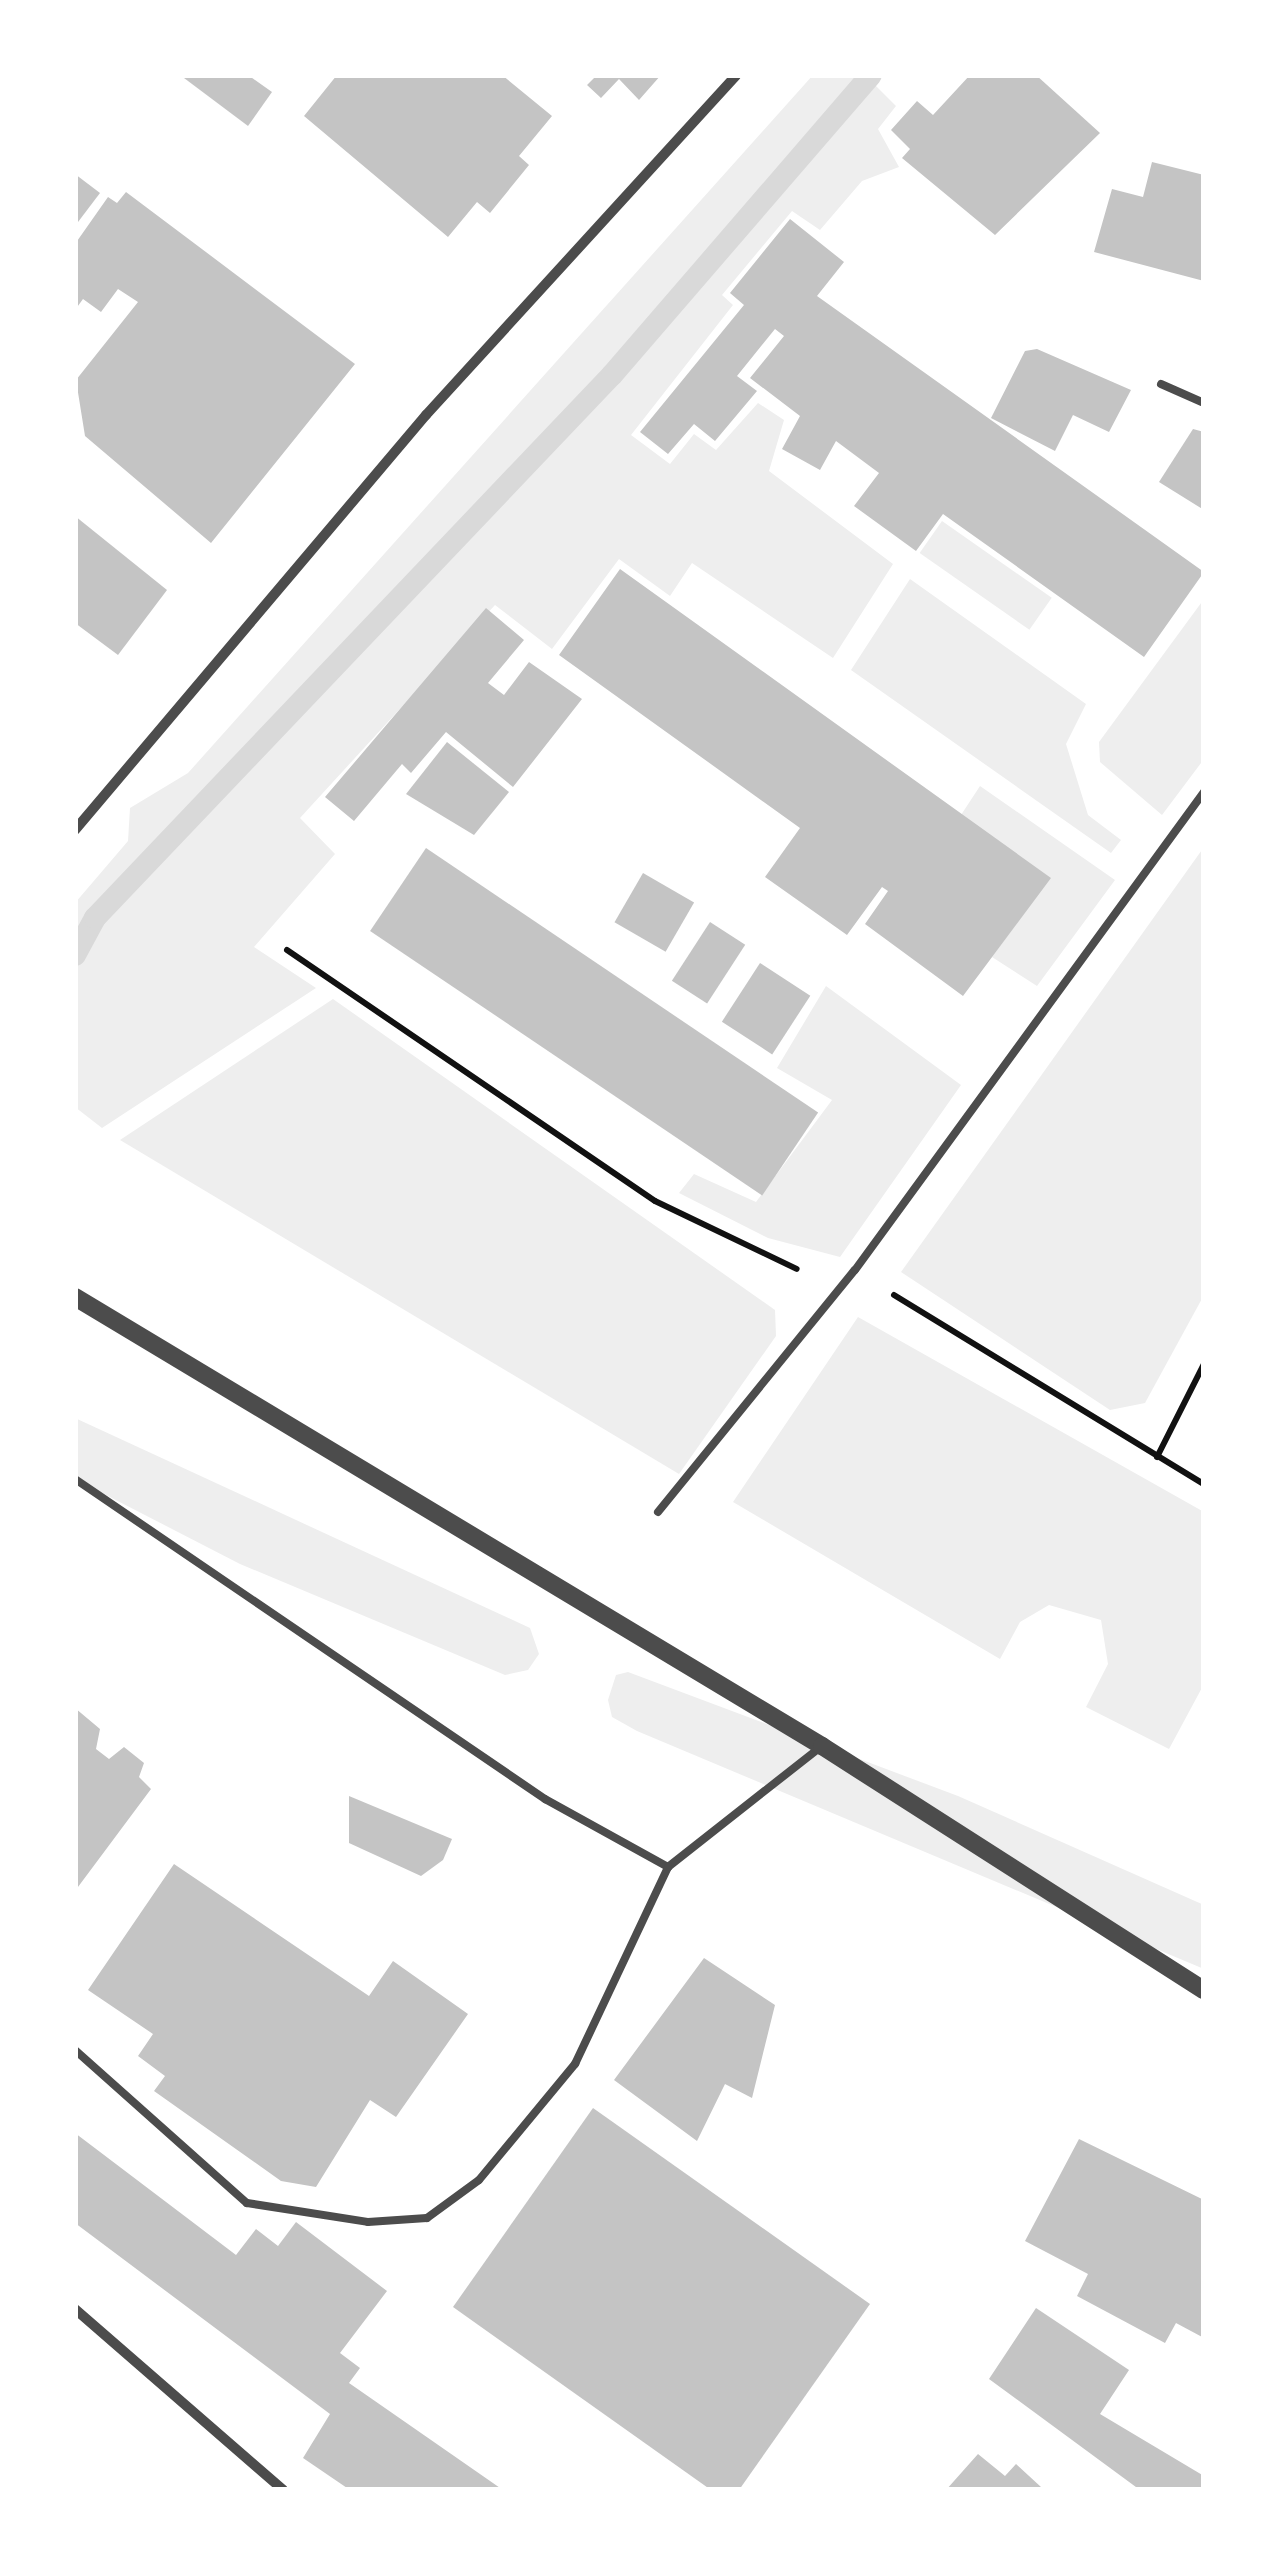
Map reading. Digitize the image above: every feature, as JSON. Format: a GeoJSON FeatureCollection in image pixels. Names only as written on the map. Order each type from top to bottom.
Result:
{"type":"FeatureCollection","features":[{"type":"Feature","properties":{"kind":"street"},"geometry":{"type":"LineString","coordinates":[[75,830],[426,415],[736,75]]}},
{"type":"Feature","properties":{"kind":"street"},"geometry":{"type":"LineString","coordinates":[[78,1305],[822,1746],[1204,1990]]}},
{"type":"Feature","properties":{"kind":"street"},"geometry":{"type":"LineString","coordinates":[[75,2309],[282,2490]]}},
{"type":"Feature","properties":{"kind":"lane"},"geometry":{"type":"LineString","coordinates":[[1162,384],[1204,403]]}},
{"type":"Feature","properties":{"kind":"lane"},"geometry":{"type":"LineString","coordinates":[[658,1512],[855,1270],[1204,792]]}},
{"type":"Feature","properties":{"kind":"lane"},"geometry":{"type":"LineString","coordinates":[[75,1479],[545,1798],[668,1868]]}},
{"type":"Feature","properties":{"kind":"lane"},"geometry":{"type":"LineString","coordinates":[[75,2050],[246,2203],[368,2222],[428,2218],[480,2180],[575,2064],[668,1868],[822,1746]]}},
{"type":"Feature","properties":{"kind":"path"},"geometry":{"type":"LineString","coordinates":[[287,950],[655,1202],[842,1286]]}},
{"type":"Feature","properties":{"kind":"path"},"geometry":{"type":"LineString","coordinates":[[855,1270],[1204,1484]]}},
{"type":"Feature","properties":{"kind":"path"},"geometry":{"type":"LineString","coordinates":[[1157,1457],[1204,1364]]}},
{"type":"Feature","properties":{"kind":"shaded area"},"geometry":{"type":"Polygon","coordinates":[[[813,75],[865,75],[896,106],[878,129],[899,167],[862,181],[820,230],[792,211],[722,295],[733,305],[631,435],[670,464],[694,434],[716,450],[758,403],[784,420],[769,471],[893,564],[833,658],[692,563],[670,596],[619,559],[552,649],[495,605],[300,818],[335,854],[254,947],[316,988],[102,1128],[75,1107],[75,903],[128,841],[130,808],[188,773],[813,75]]]}},
{"type":"Feature","properties":{"kind":"shaded area"},"geometry":{"type":"Polygon","coordinates":[[[942,521],[1052,598],[1029,630],[920,553],[942,521]]]}},
{"type":"Feature","properties":{"kind":"shaded area"},"geometry":{"type":"Polygon","coordinates":[[[910,579],[1086,704],[1066,744],[1088,815],[1121,840],[1111,853],[851,670],[910,579]]]}},
{"type":"Feature","properties":{"kind":"shaded area"},"geometry":{"type":"Polygon","coordinates":[[[1204,599],[1204,759],[1162,815],[1100,762],[1099,742],[1204,599]]]}},
{"type":"Feature","properties":{"kind":"shaded area"},"geometry":{"type":"Polygon","coordinates":[[[980,786],[1115,880],[1037,986],[992,957],[1050,878],[961,815],[980,786]]]}},
{"type":"Feature","properties":{"kind":"shaded area"},"geometry":{"type":"Polygon","coordinates":[[[1204,847],[1204,1295],[1145,1403],[1110,1410],[901,1272],[1204,847]]]}},
{"type":"Feature","properties":{"kind":"shaded area"},"geometry":{"type":"Polygon","coordinates":[[[826,986],[961,1085],[840,1257],[768,1238],[679,1193],[694,1174],[756,1202],[832,1100],[777,1068],[826,986]]]}},
{"type":"Feature","properties":{"kind":"shaded area"},"geometry":{"type":"Polygon","coordinates":[[[333,999],[775,1310],[776,1336],[679,1474],[120,1140],[333,999]]]}},
{"type":"Feature","properties":{"kind":"shaded area"},"geometry":{"type":"Polygon","coordinates":[[[858,1317],[1204,1512],[1204,1684],[1169,1749],[1086,1707],[1108,1664],[1101,1620],[1049,1605],[1020,1622],[1000,1659],[733,1502],[858,1317]]]}},
{"type":"Feature","properties":{"kind":"shaded area"},"geometry":{"type":"Polygon","coordinates":[[[75,1418],[530,1628],[539,1654],[528,1670],[505,1675],[240,1564],[75,1479],[75,1418]]]}},
{"type":"Feature","properties":{"kind":"shaded area"},"geometry":{"type":"Polygon","coordinates":[[[628,1672],[958,1796],[1204,1905],[1204,1969],[637,1731],[612,1717],[608,1700],[616,1675],[628,1672]]]}},
{"type":"Feature","properties":{"kind":"building"},"geometry":{"type":"Polygon","coordinates":[[[180,75],[248,75],[272,92],[248,126],[180,75]]]}},
{"type":"Feature","properties":{"kind":"building"},"geometry":{"type":"Polygon","coordinates":[[[337,75],[502,75],[552,116],[519,156],[529,165],[490,213],[477,202],[448,237],[304,116],[337,75]]]}},
{"type":"Feature","properties":{"kind":"building"},"geometry":{"type":"Polygon","coordinates":[[[597,75],[661,75],[639,100],[619,79],[601,98],[587,85],[597,75]]]}},
{"type":"Feature","properties":{"kind":"building"},"geometry":{"type":"Polygon","coordinates":[[[970,75],[1036,75],[1100,133],[995,235],[902,158],[910,149],[891,130],[917,101],[933,115],[970,75]]]}},
{"type":"Feature","properties":{"kind":"building"},"geometry":{"type":"Polygon","coordinates":[[[1152,162],[1204,175],[1204,281],[1094,252],[1112,189],[1143,197],[1152,162]]]}},
{"type":"Feature","properties":{"kind":"building"},"geometry":{"type":"Polygon","coordinates":[[[75,174],[100,193],[75,226],[75,174]]]}},
{"type":"Feature","properties":{"kind":"building"},"geometry":{"type":"Polygon","coordinates":[[[126,192],[355,364],[211,543],[85,436],[76,380],[138,302],[118,289],[101,312],[83,299],[75,310],[75,244],[108,197],[117,203],[126,192]]]}},
{"type":"Feature","properties":{"kind":"building"},"geometry":{"type":"Polygon","coordinates":[[[790,219],[844,262],[817,296],[1204,572],[1144,657],[943,514],[916,551],[854,506],[879,473],[836,441],[820,470],[782,449],[800,416],[750,378],[784,336],[775,329],[737,376],[757,391],[715,441],[694,424],[668,454],[640,432],[744,305],[730,293],[790,219]]]}},
{"type":"Feature","properties":{"kind":"building"},"geometry":{"type":"Polygon","coordinates":[[[1037,349],[1131,390],[1109,432],[1073,415],[1055,451],[991,418],[1025,351],[1037,349]]]}},
{"type":"Feature","properties":{"kind":"building"},"geometry":{"type":"Polygon","coordinates":[[[1193,429],[1204,432],[1204,510],[1159,482],[1193,429]]]}},
{"type":"Feature","properties":{"kind":"building"},"geometry":{"type":"Polygon","coordinates":[[[75,516],[167,590],[118,655],[75,623],[75,516]]]}},
{"type":"Feature","properties":{"kind":"building"},"geometry":{"type":"Polygon","coordinates":[[[620,569],[1051,878],[963,996],[865,924],[888,891],[882,887],[847,935],[765,877],[800,828],[559,655],[620,569]]]}},
{"type":"Feature","properties":{"kind":"building"},"geometry":{"type":"Polygon","coordinates":[[[486,608],[524,640],[488,683],[504,695],[529,662],[582,699],[513,787],[446,732],[411,773],[402,764],[354,821],[325,797],[486,608]]]}},
{"type":"Feature","properties":{"kind":"building"},"geometry":{"type":"Polygon","coordinates":[[[447,742],[509,792],[474,835],[406,794],[447,742]]]}},
{"type":"Feature","properties":{"kind":"building"},"geometry":{"type":"Polygon","coordinates":[[[426,848],[818,1112],[762,1195],[370,931],[426,848]]]}},
{"type":"Feature","properties":{"kind":"building"},"geometry":{"type":"Polygon","coordinates":[[[643,873],[694,902],[666,952],[614,922],[643,873]]]}},
{"type":"Feature","properties":{"kind":"building"},"geometry":{"type":"Polygon","coordinates":[[[710,922],[745,945],[707,1004],[672,981],[710,922]]]}},
{"type":"Feature","properties":{"kind":"building"},"geometry":{"type":"Polygon","coordinates":[[[760,963],[810,996],[772,1054],[722,1022],[760,963]]]}},
{"type":"Feature","properties":{"kind":"building"},"geometry":{"type":"Polygon","coordinates":[[[75,1708],[100,1729],[96,1749],[109,1759],[124,1747],[144,1763],[139,1777],[151,1789],[75,1891],[75,1708]]]}},
{"type":"Feature","properties":{"kind":"building"},"geometry":{"type":"Polygon","coordinates":[[[349,1796],[452,1839],[443,1860],[421,1876],[349,1843],[349,1796]]]}},
{"type":"Feature","properties":{"kind":"building"},"geometry":{"type":"Polygon","coordinates":[[[174,1864],[369,1996],[393,1961],[468,2014],[396,2117],[370,2100],[316,2187],[281,2181],[154,2091],[165,2076],[138,2056],[153,2034],[88,1990],[174,1864]]]}},
{"type":"Feature","properties":{"kind":"building"},"geometry":{"type":"Polygon","coordinates":[[[704,1958],[775,2005],[752,2098],[725,2084],[697,2141],[614,2080],[704,1958]]]}},
{"type":"Feature","properties":{"kind":"building"},"geometry":{"type":"Polygon","coordinates":[[[593,2108],[870,2304],[739,2490],[711,2490],[453,2307],[593,2108]]]}},
{"type":"Feature","properties":{"kind":"building"},"geometry":{"type":"Polygon","coordinates":[[[75,2133],[236,2255],[256,2229],[278,2246],[296,2222],[387,2291],[340,2353],[360,2368],[349,2383],[503,2490],[350,2490],[303,2458],[330,2414],[75,2223],[75,2133]]]}},
{"type":"Feature","properties":{"kind":"building"},"geometry":{"type":"Polygon","coordinates":[[[1079,2139],[1204,2200],[1204,2338],[1176,2323],[1165,2343],[1077,2296],[1088,2274],[1025,2241],[1079,2139]]]}},
{"type":"Feature","properties":{"kind":"building"},"geometry":{"type":"Polygon","coordinates":[[[1036,2308],[1129,2370],[1100,2414],[1204,2476],[1204,2490],[1140,2490],[989,2379],[1036,2308]]]}},
{"type":"Feature","properties":{"kind":"building"},"geometry":{"type":"Polygon","coordinates":[[[978,2454],[1005,2476],[1016,2464],[1041,2487],[946,2490],[978,2454]]]}},
{"type":"Feature","properties":{"kind":"waterway"},"geometry":{"type":"LineString","coordinates":[[75,955],[95,918],[612,375],[871,75]]}}]}
